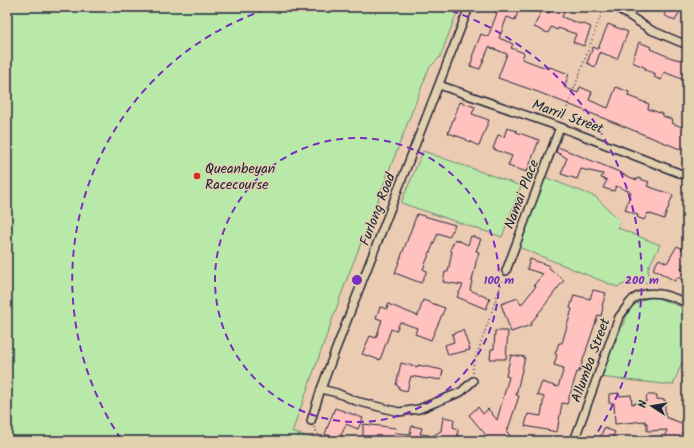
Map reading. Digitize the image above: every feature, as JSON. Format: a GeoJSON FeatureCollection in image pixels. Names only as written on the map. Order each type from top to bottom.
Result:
{"type":"FeatureCollection","features":[{"type":"Feature","properties":{"kind":"street","name":"Furlong Road"},"geometry":{"type":"LineString","coordinates":[[311,421],[321,388],[470,7]]}},
{"type":"Feature","properties":{"kind":"street"},"geometry":{"type":"LineString","coordinates":[[616,7],[651,30],[687,45]]}},
{"type":"Feature","properties":{"kind":"street","name":"Marril Street"},"geometry":{"type":"LineString","coordinates":[[439,85],[560,126],[687,176]]}},
{"type":"Feature","properties":{"kind":"street","name":"Namai Place"},"geometry":{"type":"LineString","coordinates":[[506,271],[560,126]]}},
{"type":"Feature","properties":{"kind":"street","name":"Allumba Street"},"geometry":{"type":"LineString","coordinates":[[574,441],[619,317],[632,300],[642,294],[656,293],[687,303]]}},
{"type":"Feature","properties":{"kind":"street"},"geometry":{"type":"LineString","coordinates":[[321,388],[356,401],[399,412],[419,409],[461,392],[473,380]]}},
{"type":"Feature","properties":{"kind":"path"},"geometry":{"type":"LineString","coordinates":[[560,126],[604,7]]}},
{"type":"Feature","properties":{"kind":"path"},"geometry":{"type":"LineString","coordinates":[[473,380],[474,366],[506,271]]}},
{"type":"Feature","properties":{"kind":"path"},"geometry":{"type":"LineString","coordinates":[[311,421],[322,441]]}},
{"type":"Feature","properties":{"kind":"green space","name":"Queanbeyan Racecourse"},"geometry":{"type":"Polygon","coordinates":[[[7,7],[459,7],[440,57],[429,68],[345,284],[292,432],[317,441],[7,441],[7,7]]]}},
{"type":"Feature","properties":{"kind":"green space"},"geometry":{"type":"Polygon","coordinates":[[[423,151],[521,186],[502,237],[401,203],[423,151]]]}},
{"type":"Feature","properties":{"kind":"green space"},"geometry":{"type":"Polygon","coordinates":[[[542,176],[596,197],[620,221],[618,228],[660,245],[648,268],[649,283],[632,281],[617,287],[516,246],[542,176]]]}},
{"type":"Feature","properties":{"kind":"green space"},"geometry":{"type":"Polygon","coordinates":[[[655,297],[687,309],[687,350],[673,385],[599,377],[631,307],[644,299],[655,297]]]}},
{"type":"Feature","properties":{"kind":"building"},"geometry":{"type":"Polygon","coordinates":[[[497,7],[514,7],[519,9],[515,20],[507,17],[499,38],[513,44],[511,48],[524,53],[522,59],[549,69],[550,67],[569,74],[564,87],[578,93],[580,87],[592,92],[589,100],[608,108],[616,87],[629,92],[628,96],[649,104],[648,109],[663,114],[663,116],[673,120],[672,123],[687,129],[687,149],[681,147],[680,149],[538,92],[498,78],[507,54],[489,47],[480,69],[470,66],[481,34],[488,37],[497,13],[495,12],[497,7]]]}},
{"type":"Feature","properties":{"kind":"building"},"geometry":{"type":"Polygon","coordinates":[[[551,7],[565,9],[562,17],[591,27],[584,46],[573,42],[576,34],[558,28],[557,30],[551,27],[548,33],[534,27],[542,10],[549,13],[551,7]]]}},
{"type":"Feature","properties":{"kind":"building"},"geometry":{"type":"Polygon","coordinates":[[[668,7],[682,7],[675,21],[664,15],[668,7]]]}},
{"type":"Feature","properties":{"kind":"building"},"geometry":{"type":"Polygon","coordinates":[[[608,24],[628,32],[617,59],[600,52],[595,67],[587,63],[593,47],[598,49],[608,24]]]}},
{"type":"Feature","properties":{"kind":"building"},"geometry":{"type":"Polygon","coordinates":[[[639,42],[651,47],[650,49],[687,62],[687,74],[684,80],[664,72],[661,80],[654,77],[656,74],[645,70],[646,68],[632,62],[639,42]]]}},
{"type":"Feature","properties":{"kind":"building"},"geometry":{"type":"Polygon","coordinates":[[[460,102],[475,107],[472,114],[489,120],[479,146],[466,139],[448,133],[460,102]]]}},
{"type":"Feature","properties":{"kind":"building"},"geometry":{"type":"Polygon","coordinates":[[[507,128],[539,140],[527,172],[508,166],[512,156],[493,149],[498,135],[504,137],[507,128]]]}},
{"type":"Feature","properties":{"kind":"building"},"geometry":{"type":"Polygon","coordinates":[[[558,147],[637,180],[638,178],[649,182],[647,186],[673,195],[664,219],[648,213],[644,220],[637,217],[638,215],[625,210],[631,192],[616,186],[614,191],[603,188],[607,180],[601,178],[603,174],[581,169],[577,179],[561,174],[567,158],[556,152],[558,147]]]}},
{"type":"Feature","properties":{"kind":"building"},"geometry":{"type":"Polygon","coordinates":[[[417,214],[455,225],[449,237],[438,233],[423,269],[427,271],[421,283],[395,273],[417,214]]]}},
{"type":"Feature","properties":{"kind":"building"},"geometry":{"type":"Polygon","coordinates":[[[471,236],[481,239],[476,251],[479,252],[470,290],[490,299],[486,309],[457,297],[463,285],[443,282],[445,272],[448,272],[452,251],[450,250],[455,239],[468,245],[471,236]]]}},
{"type":"Feature","properties":{"kind":"building"},"geometry":{"type":"Polygon","coordinates":[[[677,246],[687,251],[687,259],[681,269],[687,272],[687,282],[677,277],[675,281],[653,269],[659,259],[667,263],[677,246]]]}},
{"type":"Feature","properties":{"kind":"building"},"geometry":{"type":"Polygon","coordinates":[[[530,259],[550,266],[549,268],[564,280],[531,325],[511,332],[501,304],[518,298],[521,305],[536,286],[534,285],[543,274],[527,269],[530,259]]]}},
{"type":"Feature","properties":{"kind":"building"},"geometry":{"type":"Polygon","coordinates":[[[593,290],[606,293],[601,316],[598,315],[567,404],[562,403],[557,432],[525,426],[528,414],[541,416],[544,397],[537,395],[542,382],[558,387],[564,368],[554,365],[557,355],[555,354],[559,343],[562,343],[572,309],[570,308],[574,295],[590,299],[593,290]]]}},
{"type":"Feature","properties":{"kind":"building"},"geometry":{"type":"Polygon","coordinates":[[[423,300],[445,308],[431,340],[415,334],[417,328],[400,322],[396,331],[391,329],[380,360],[362,354],[370,336],[376,338],[382,320],[376,318],[380,307],[387,309],[388,304],[418,316],[423,300]]]}},
{"type":"Feature","properties":{"kind":"building"},"geometry":{"type":"Polygon","coordinates":[[[463,330],[470,350],[448,355],[445,345],[454,342],[452,334],[463,330]]]}},
{"type":"Feature","properties":{"kind":"building"},"geometry":{"type":"Polygon","coordinates":[[[495,331],[508,331],[506,359],[490,359],[491,349],[494,349],[495,331]]]}},
{"type":"Feature","properties":{"kind":"building"},"geometry":{"type":"Polygon","coordinates":[[[511,355],[525,357],[516,395],[519,396],[507,432],[511,437],[505,441],[491,441],[469,415],[478,407],[483,414],[488,409],[497,420],[509,377],[506,376],[511,355]]]}},
{"type":"Feature","properties":{"kind":"building"},"geometry":{"type":"Polygon","coordinates":[[[401,363],[443,370],[441,380],[411,376],[407,391],[399,389],[396,385],[401,363]]]}},
{"type":"Feature","properties":{"kind":"building"},"geometry":{"type":"Polygon","coordinates":[[[619,393],[619,396],[631,395],[632,404],[646,402],[647,395],[657,395],[657,399],[665,400],[665,417],[687,425],[687,441],[663,441],[667,430],[647,431],[647,423],[645,423],[645,421],[615,424],[614,403],[609,403],[609,394],[619,393]]]}},
{"type":"Feature","properties":{"kind":"building"},"geometry":{"type":"Polygon","coordinates":[[[335,408],[363,418],[358,429],[346,424],[339,440],[325,434],[335,408]]]}},
{"type":"Feature","properties":{"kind":"building"},"geometry":{"type":"Polygon","coordinates":[[[443,417],[454,419],[453,427],[458,429],[457,441],[409,441],[395,438],[394,441],[367,441],[363,438],[363,424],[396,428],[395,433],[410,434],[412,426],[422,428],[420,434],[429,435],[429,438],[441,431],[443,417]]]}},
{"type":"Feature","properties":{"kind":"building"},"geometry":{"type":"Polygon","coordinates":[[[604,428],[615,432],[611,441],[599,441],[604,428]]]}},
{"type":"Feature","properties":{"kind":"place","name":"Queanbeyan Racecourse"},"geometry":{"type":"Point","coordinates":[197,176]}}]}
